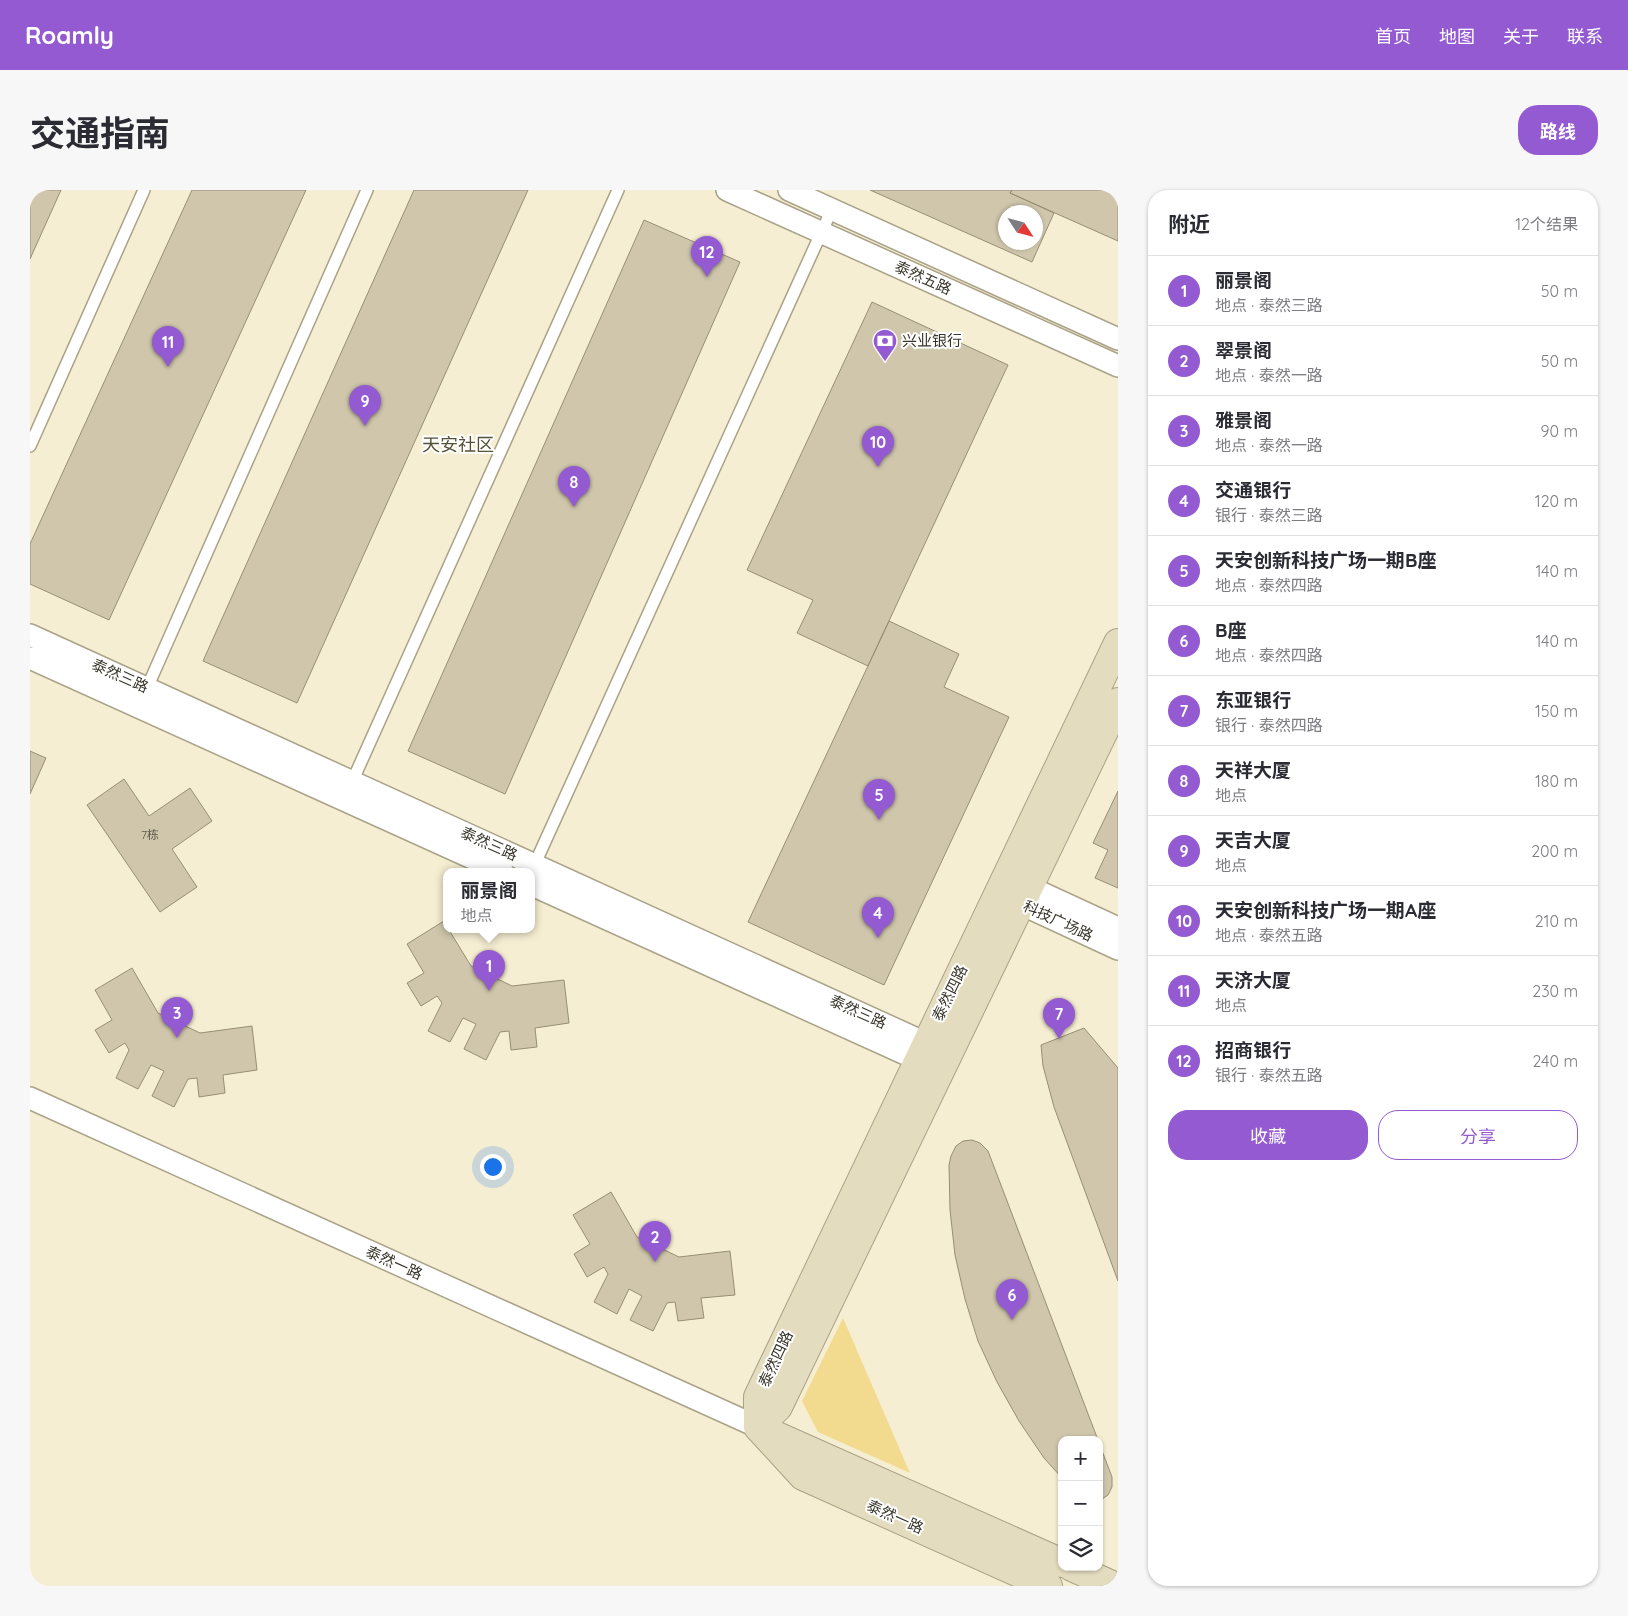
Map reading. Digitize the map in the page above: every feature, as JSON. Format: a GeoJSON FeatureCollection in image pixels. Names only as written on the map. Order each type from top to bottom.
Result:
{"type":"FeatureCollection","features":[{"type":"Feature","properties":{"kind":"street","name":"泰然五路"},"geometry":{"type":"LineString","coordinates":[[727,190],[1118,366]]}},
{"type":"Feature","properties":{"kind":"street","name":"泰然五路"},"geometry":{"type":"LineString","coordinates":[[789,190],[1118,339]]}},
{"type":"Feature","properties":{"kind":"street","name":"泰然三路"},"geometry":{"type":"LineString","coordinates":[[30,635],[352,782],[520,868]]}},
{"type":"Feature","properties":{"kind":"street","name":"泰然四路"},"geometry":{"type":"LineString","coordinates":[[758,1427],[778,1407],[933,1057],[1014,890],[1118,643]]}},
{"type":"Feature","properties":{"kind":"street","name":"泰然三路"},"geometry":{"type":"LineString","coordinates":[[30,658],[494,868]]}},
{"type":"Feature","properties":{"kind":"street","name":"泰然四路"},"geometry":{"type":"LineString","coordinates":[[1014,890],[1118,702]]}},
{"type":"Feature","properties":{"kind":"street","name":"泰然三路"},"geometry":{"type":"LineString","coordinates":[[535,875],[933,1057]]}},
{"type":"Feature","properties":{"kind":"street","name":"科技广场路"},"geometry":{"type":"LineString","coordinates":[[1014,890],[1118,928]]}},
{"type":"Feature","properties":{"kind":"street","name":"科技广场路"},"geometry":{"type":"LineString","coordinates":[[1014,890],[1118,949]]}},
{"type":"Feature","properties":{"kind":"street","name":"泰然一路"},"geometry":{"type":"LineString","coordinates":[[30,1098],[1058,1561]]}},
{"type":"Feature","properties":{"kind":"street","name":"泰然一路"},"geometry":{"type":"LineString","coordinates":[[758,1427],[803,1476],[1048,1586]]}},
{"type":"Feature","properties":{"kind":"street"},"geometry":{"type":"LineString","coordinates":[[1081,1571],[1114,1586]]}},
{"type":"Feature","properties":{"kind":"lane"},"geometry":{"type":"LineString","coordinates":[[30,446],[144,190]]}},
{"type":"Feature","properties":{"kind":"lane"},"geometry":{"type":"LineString","coordinates":[[147,688],[367,190]]}},
{"type":"Feature","properties":{"kind":"lane"},"geometry":{"type":"LineString","coordinates":[[352,782],[618,190]]}},
{"type":"Feature","properties":{"kind":"lane"},"geometry":{"type":"LineString","coordinates":[[535,868],[832,209]]}},
{"type":"Feature","properties":{"kind":"shaded area"},"geometry":{"type":"Polygon","coordinates":[[[843,1318],[910,1473],[818,1432],[802,1401],[843,1318]]]}},
{"type":"Feature","properties":{"kind":"building"},"geometry":{"type":"Polygon","coordinates":[[[30,190],[61,190],[30,259],[30,190]]]}},
{"type":"Feature","properties":{"kind":"building"},"geometry":{"type":"Polygon","coordinates":[[[192,190],[306,190],[109,620],[30,584],[30,544],[192,190]]]}},
{"type":"Feature","properties":{"kind":"building"},"geometry":{"type":"Polygon","coordinates":[[[414,190],[528,190],[297,703],[203,661],[414,190]]]}},
{"type":"Feature","properties":{"kind":"building"},"geometry":{"type":"Polygon","coordinates":[[[870,190],[1012,190],[1010,193],[1036,205],[998,205],[998,247],[870,190]]]}},
{"type":"Feature","properties":{"kind":"building"},"geometry":{"type":"Polygon","coordinates":[[[1012,190],[1118,190],[1118,241],[1043,208],[1043,205],[1037,205],[1010,193],[1012,190]]]}},
{"type":"Feature","properties":{"kind":"building"},"geometry":{"type":"Polygon","coordinates":[[[1043,208],[1054,213],[1043,238],[1043,208]]]}},
{"type":"Feature","properties":{"kind":"building"},"geometry":{"type":"Polygon","coordinates":[[[644,220],[740,262],[505,794],[408,751],[644,220]]]}},
{"type":"Feature","properties":{"kind":"building"},"geometry":{"type":"Polygon","coordinates":[[[1005,250],[1037,250],[1032,262],[1005,250]]]}},
{"type":"Feature","properties":{"kind":"building"},"geometry":{"type":"Polygon","coordinates":[[[872,302],[1008,365],[868,666],[797,633],[813,600],[747,570],[872,302]]]}},
{"type":"Feature","properties":{"kind":"building"},"geometry":{"type":"Polygon","coordinates":[[[889,621],[959,654],[944,687],[1009,717],[884,985],[748,922],[889,621]]]}},
{"type":"Feature","properties":{"kind":"building"},"geometry":{"type":"Polygon","coordinates":[[[30,751],[46,758],[30,794],[30,751]]]}},
{"type":"Feature","properties":{"kind":"building"},"geometry":{"type":"Polygon","coordinates":[[[124,779],[149,816],[190,788],[212,821],[172,849],[197,887],[160,912],[87,805],[124,779]]]}},
{"type":"Feature","properties":{"kind":"building"},"geometry":{"type":"Polygon","coordinates":[[[1118,791],[1118,888],[1095,878],[1108,850],[1093,843],[1118,791]]]}},
{"type":"Feature","properties":{"kind":"building"},"geometry":{"type":"Polygon","coordinates":[[[443,922],[443,933],[451,933],[471,966],[512,986],[564,980],[569,1023],[535,1028],[537,1047],[511,1050],[509,1031],[500,1032],[486,1060],[464,1049],[476,1024],[463,1018],[450,1042],[428,1031],[442,1003],[437,996],[421,1006],[407,983],[424,973],[407,944],[443,922]]]}},
{"type":"Feature","properties":{"kind":"building"},"geometry":{"type":"Polygon","coordinates":[[[132,968],[158,1013],[200,1033],[252,1026],[257,1070],[223,1075],[225,1093],[199,1097],[197,1078],[188,1079],[174,1107],[152,1096],[164,1071],[151,1065],[138,1089],[116,1078],[129,1050],[125,1043],[109,1053],[95,1030],[112,1020],[95,990],[132,968]]]}},
{"type":"Feature","properties":{"kind":"building"},"geometry":{"type":"Polygon","coordinates":[[[1084,1028],[1118,1068],[1118,1281],[1054,1107],[1043,1066],[1041,1045],[1084,1028]]]}},
{"type":"Feature","properties":{"kind":"building"},"geometry":{"type":"Polygon","coordinates":[[[972,1140],[980,1143],[988,1151],[1096,1436],[1058,1436],[1058,1474],[1044,1458],[1019,1421],[997,1382],[978,1341],[965,1299],[955,1255],[950,1210],[949,1165],[956,1146],[963,1141],[972,1140]]]}},
{"type":"Feature","properties":{"kind":"building"},"geometry":{"type":"Polygon","coordinates":[[[611,1192],[637,1237],[679,1257],[730,1251],[735,1295],[701,1298],[704,1318],[678,1321],[675,1302],[667,1303],[653,1331],[630,1320],[642,1296],[629,1289],[617,1314],[594,1302],[608,1274],[604,1267],[587,1277],[574,1254],[590,1244],[573,1215],[611,1192]]]}},
{"type":"Feature","properties":{"kind":"building"},"geometry":{"type":"Polygon","coordinates":[[[1103,1453],[1112,1477],[1112,1487],[1108,1495],[1103,1498],[1103,1453]]]}},
{"type":"Feature","properties":{"kind":"place","name":"招商银行"},"geometry":{"type":"Point","coordinates":[707,277]}},
{"type":"Feature","properties":{"kind":"place","name":"兴业银行"},"geometry":{"type":"Point","coordinates":[885,362]}},
{"type":"Feature","properties":{"kind":"place","name":"天济大厦"},"geometry":{"type":"Point","coordinates":[168,367]}},
{"type":"Feature","properties":{"kind":"place","name":"天吉大厦"},"geometry":{"type":"Point","coordinates":[365,426]}},
{"type":"Feature","properties":{"kind":"place","name":"天安创新科技广场一期A座"},"geometry":{"type":"Point","coordinates":[878,467]}},
{"type":"Feature","properties":{"kind":"place","name":"天祥大厦"},"geometry":{"type":"Point","coordinates":[574,507]}},
{"type":"Feature","properties":{"kind":"place","name":"天安创新科技广场一期B座"},"geometry":{"type":"Point","coordinates":[879,820]}},
{"type":"Feature","properties":{"kind":"place","name":"交通银行"},"geometry":{"type":"Point","coordinates":[878,938]}},
{"type":"Feature","properties":{"kind":"place","name":"丽景阁"},"geometry":{"type":"Point","coordinates":[489,991]}},
{"type":"Feature","properties":{"kind":"place","name":"雅景阁"},"geometry":{"type":"Point","coordinates":[177,1038]}},
{"type":"Feature","properties":{"kind":"place","name":"东亚银行"},"geometry":{"type":"Point","coordinates":[1059,1039]}},
{"type":"Feature","properties":{"kind":"place","name":"翠景阁"},"geometry":{"type":"Point","coordinates":[655,1262]}},
{"type":"Feature","properties":{"kind":"place","name":"B座"},"geometry":{"type":"Point","coordinates":[1012,1320]}},
{"type":"Feature","properties":{"kind":"district","name":"天安社区"},"geometry":{"type":"Point","coordinates":[458,445]}}]}
